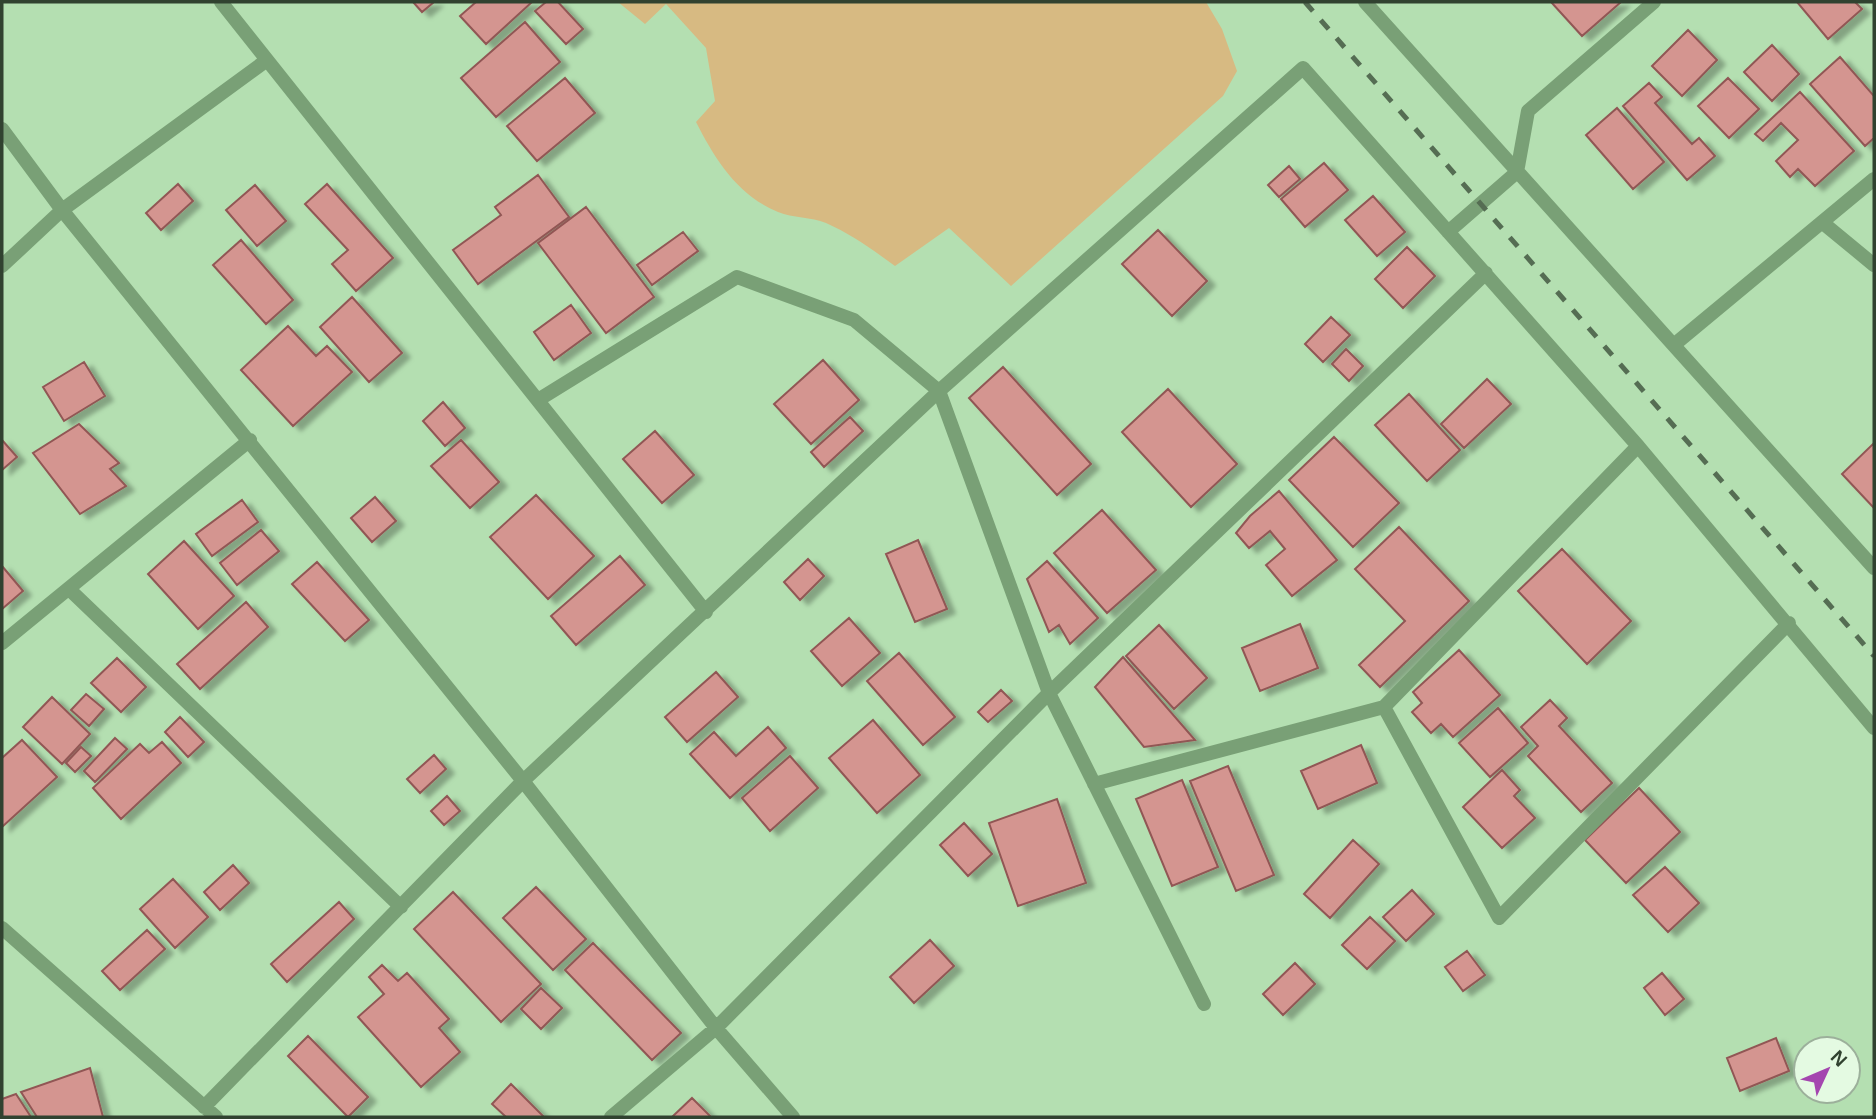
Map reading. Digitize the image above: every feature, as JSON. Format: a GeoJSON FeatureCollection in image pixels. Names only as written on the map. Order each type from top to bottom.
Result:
{"type":"FeatureCollection","features":[{"type":"Feature","properties":{"kind":"street"},"geometry":{"type":"LineString","coordinates":[[221,2],[706,612]]}},
{"type":"Feature","properties":{"kind":"street"},"geometry":{"type":"LineString","coordinates":[[1365,2],[1874,568]]}},
{"type":"Feature","properties":{"kind":"street"},"geometry":{"type":"LineString","coordinates":[[1448,232],[1517,172],[1528,111],[1654,2]]}},
{"type":"Feature","properties":{"kind":"street"},"geometry":{"type":"LineString","coordinates":[[2,267],[62,209],[267,61]]}},
{"type":"Feature","properties":{"kind":"street"},"geometry":{"type":"LineString","coordinates":[[204,1107],[523,781],[939,391],[1303,68],[1639,446],[1874,728]]}},
{"type":"Feature","properties":{"kind":"street"},"geometry":{"type":"LineString","coordinates":[[2,129],[62,209],[523,781],[716,1028],[793,1117]]}},
{"type":"Feature","properties":{"kind":"street"},"geometry":{"type":"LineString","coordinates":[[1675,344],[1874,179]]}},
{"type":"Feature","properties":{"kind":"street"},"geometry":{"type":"LineString","coordinates":[[1823,223],[1874,265]]}},
{"type":"Feature","properties":{"kind":"street"},"geometry":{"type":"LineString","coordinates":[[611,1117],[716,1028],[1049,693],[1486,273]]}},
{"type":"Feature","properties":{"kind":"street"},"geometry":{"type":"LineString","coordinates":[[538,400],[737,277],[854,320],[939,391],[1049,693],[1204,1004]]}},
{"type":"Feature","properties":{"kind":"street"},"geometry":{"type":"LineString","coordinates":[[2,643],[250,440]]}},
{"type":"Feature","properties":{"kind":"street"},"geometry":{"type":"LineString","coordinates":[[1094,784],[1384,707],[1639,446]]}},
{"type":"Feature","properties":{"kind":"street"},"geometry":{"type":"LineString","coordinates":[[70,590],[401,907]]}},
{"type":"Feature","properties":{"kind":"street"},"geometry":{"type":"LineString","coordinates":[[1384,707],[1499,918],[1789,623]]}},
{"type":"Feature","properties":{"kind":"street"},"geometry":{"type":"LineString","coordinates":[[2,928],[216,1117]]}},
{"type":"Feature","properties":{"kind":"shaded area"},"geometry":{"type":"Polygon","coordinates":[[[618,2],[1206,2],[1222,29],[1237,71],[1223,96],[1011,286],[949,228],[895,266],[835,227],[778,212],[763,205],[739,186],[719,162],[696,122],[715,101],[706,48],[666,4],[645,24],[618,2]]]}},
{"type":"Feature","properties":{"kind":"building"},"geometry":{"type":"Polygon","coordinates":[[[413,2],[434,2],[422,12],[413,2]]]}},
{"type":"Feature","properties":{"kind":"building"},"geometry":{"type":"Polygon","coordinates":[[[476,2],[532,2],[486,44],[460,16],[476,2]]]}},
{"type":"Feature","properties":{"kind":"building"},"geometry":{"type":"Polygon","coordinates":[[[546,2],[558,2],[583,29],[566,44],[535,11],[546,2]]]}},
{"type":"Feature","properties":{"kind":"building"},"geometry":{"type":"Polygon","coordinates":[[[1551,2],[1621,2],[1582,36],[1551,2]]]}},
{"type":"Feature","properties":{"kind":"building"},"geometry":{"type":"Polygon","coordinates":[[[1797,2],[1855,2],[1862,9],[1828,39],[1797,2]]]}},
{"type":"Feature","properties":{"kind":"building"},"geometry":{"type":"Polygon","coordinates":[[[525,22],[560,62],[496,117],[461,78],[525,22]]]}},
{"type":"Feature","properties":{"kind":"building"},"geometry":{"type":"Polygon","coordinates":[[[1688,30],[1717,60],[1682,96],[1652,66],[1688,30]]]}},
{"type":"Feature","properties":{"kind":"building"},"geometry":{"type":"Polygon","coordinates":[[[1772,45],[1799,74],[1772,101],[1744,72],[1772,45]]]}},
{"type":"Feature","properties":{"kind":"building"},"geometry":{"type":"Polygon","coordinates":[[[1840,57],[1874,96],[1874,138],[1865,146],[1810,84],[1840,57]]]}},
{"type":"Feature","properties":{"kind":"building"},"geometry":{"type":"Polygon","coordinates":[[[565,78],[595,113],[537,161],[507,126],[565,78]]]}},
{"type":"Feature","properties":{"kind":"building"},"geometry":{"type":"Polygon","coordinates":[[[1728,78],[1759,109],[1729,138],[1698,106],[1728,78]]]}},
{"type":"Feature","properties":{"kind":"building"},"geometry":{"type":"Polygon","coordinates":[[[1649,83],[1662,97],[1655,103],[1692,144],[1699,138],[1715,156],[1687,180],[1623,106],[1649,83]]]}},
{"type":"Feature","properties":{"kind":"building"},"geometry":{"type":"Polygon","coordinates":[[[1800,92],[1854,151],[1815,186],[1798,169],[1790,177],[1776,161],[1798,140],[1781,123],[1763,141],[1755,134],[1800,92]]]}},
{"type":"Feature","properties":{"kind":"building"},"geometry":{"type":"Polygon","coordinates":[[[1617,108],[1664,162],[1633,189],[1586,135],[1617,108]]]}},
{"type":"Feature","properties":{"kind":"building"},"geometry":{"type":"Polygon","coordinates":[[[1324,163],[1348,190],[1305,227],[1281,199],[1324,163]]]}},
{"type":"Feature","properties":{"kind":"building"},"geometry":{"type":"Polygon","coordinates":[[[1289,166],[1300,179],[1279,197],[1268,185],[1289,166]]]}},
{"type":"Feature","properties":{"kind":"building"},"geometry":{"type":"Polygon","coordinates":[[[538,175],[569,217],[478,284],[453,250],[501,215],[495,207],[538,175]]]}},
{"type":"Feature","properties":{"kind":"building"},"geometry":{"type":"Polygon","coordinates":[[[178,184],[193,201],[161,230],[146,213],[178,184]]]}},
{"type":"Feature","properties":{"kind":"building"},"geometry":{"type":"Polygon","coordinates":[[[327,184],[393,258],[356,291],[332,264],[348,250],[305,204],[327,184]]]}},
{"type":"Feature","properties":{"kind":"building"},"geometry":{"type":"Polygon","coordinates":[[[255,185],[286,221],[257,246],[226,210],[255,185]]]}},
{"type":"Feature","properties":{"kind":"building"},"geometry":{"type":"Polygon","coordinates":[[[1373,196],[1405,232],[1377,256],[1345,220],[1373,196]]]}},
{"type":"Feature","properties":{"kind":"building"},"geometry":{"type":"Polygon","coordinates":[[[586,207],[654,297],[606,333],[538,243],[586,207]]]}},
{"type":"Feature","properties":{"kind":"building"},"geometry":{"type":"Polygon","coordinates":[[[1158,230],[1207,281],[1172,316],[1122,264],[1158,230]]]}},
{"type":"Feature","properties":{"kind":"building"},"geometry":{"type":"Polygon","coordinates":[[[683,232],[698,251],[652,285],[637,265],[683,232]]]}},
{"type":"Feature","properties":{"kind":"building"},"geometry":{"type":"Polygon","coordinates":[[[241,240],[293,300],[266,324],[213,265],[241,240]]]}},
{"type":"Feature","properties":{"kind":"building"},"geometry":{"type":"Polygon","coordinates":[[[1407,247],[1435,276],[1403,308],[1375,279],[1407,247]]]}},
{"type":"Feature","properties":{"kind":"building"},"geometry":{"type":"Polygon","coordinates":[[[352,297],[402,353],[369,382],[320,327],[352,297]]]}},
{"type":"Feature","properties":{"kind":"building"},"geometry":{"type":"Polygon","coordinates":[[[571,305],[591,333],[554,360],[534,332],[571,305]]]}},
{"type":"Feature","properties":{"kind":"building"},"geometry":{"type":"Polygon","coordinates":[[[1331,317],[1350,335],[1323,362],[1305,344],[1331,317]]]}},
{"type":"Feature","properties":{"kind":"building"},"geometry":{"type":"Polygon","coordinates":[[[288,326],[316,356],[327,346],[352,372],[293,426],[241,370],[288,326]]]}},
{"type":"Feature","properties":{"kind":"building"},"geometry":{"type":"Polygon","coordinates":[[[1346,349],[1363,366],[1349,381],[1332,364],[1346,349]]]}},
{"type":"Feature","properties":{"kind":"building"},"geometry":{"type":"Polygon","coordinates":[[[823,360],[859,400],[811,444],[774,404],[823,360]]]}},
{"type":"Feature","properties":{"kind":"building"},"geometry":{"type":"Polygon","coordinates":[[[84,362],[105,396],[64,421],[43,387],[84,362]]]}},
{"type":"Feature","properties":{"kind":"building"},"geometry":{"type":"Polygon","coordinates":[[[1003,367],[1091,464],[1057,495],[969,398],[1003,367]]]}},
{"type":"Feature","properties":{"kind":"building"},"geometry":{"type":"Polygon","coordinates":[[[1487,379],[1511,404],[1464,448],[1441,424],[1487,379]]]}},
{"type":"Feature","properties":{"kind":"building"},"geometry":{"type":"Polygon","coordinates":[[[1168,389],[1237,464],[1191,507],[1122,432],[1168,389]]]}},
{"type":"Feature","properties":{"kind":"building"},"geometry":{"type":"Polygon","coordinates":[[[1409,394],[1460,450],[1427,481],[1375,425],[1409,394]]]}},
{"type":"Feature","properties":{"kind":"building"},"geometry":{"type":"Polygon","coordinates":[[[443,402],[465,428],[445,446],[423,421],[443,402]]]}},
{"type":"Feature","properties":{"kind":"building"},"geometry":{"type":"Polygon","coordinates":[[[850,417],[863,431],[824,467],[811,452],[850,417]]]}},
{"type":"Feature","properties":{"kind":"building"},"geometry":{"type":"Polygon","coordinates":[[[79,424],[119,463],[110,469],[126,486],[80,514],[33,453],[79,424]]]}},
{"type":"Feature","properties":{"kind":"building"},"geometry":{"type":"Polygon","coordinates":[[[655,431],[694,475],[662,503],[623,459],[655,431]]]}},
{"type":"Feature","properties":{"kind":"building"},"geometry":{"type":"Polygon","coordinates":[[[1334,437],[1399,503],[1353,547],[1289,480],[1334,437]]]}},
{"type":"Feature","properties":{"kind":"building"},"geometry":{"type":"Polygon","coordinates":[[[2,440],[17,457],[2,470],[2,440]]]}},
{"type":"Feature","properties":{"kind":"building"},"geometry":{"type":"Polygon","coordinates":[[[461,440],[499,482],[470,508],[431,466],[461,440]]]}},
{"type":"Feature","properties":{"kind":"building"},"geometry":{"type":"Polygon","coordinates":[[[1874,443],[1874,505],[1873,507],[1842,474],[1874,443]]]}},
{"type":"Feature","properties":{"kind":"building"},"geometry":{"type":"Polygon","coordinates":[[[1279,491],[1337,560],[1292,596],[1266,565],[1285,549],[1270,531],[1249,548],[1236,533],[1250,516],[1279,491]]]}},
{"type":"Feature","properties":{"kind":"building"},"geometry":{"type":"Polygon","coordinates":[[[536,495],[594,556],[548,599],[490,537],[536,495]]]}},
{"type":"Feature","properties":{"kind":"building"},"geometry":{"type":"Polygon","coordinates":[[[375,497],[396,521],[372,542],[351,518],[375,497]]]}},
{"type":"Feature","properties":{"kind":"building"},"geometry":{"type":"Polygon","coordinates":[[[242,500],[258,522],[212,556],[196,534],[242,500]]]}},
{"type":"Feature","properties":{"kind":"building"},"geometry":{"type":"Polygon","coordinates":[[[1102,510],[1156,570],[1107,613],[1054,553],[1102,510]]]}},
{"type":"Feature","properties":{"kind":"building"},"geometry":{"type":"Polygon","coordinates":[[[1399,527],[1469,601],[1380,687],[1359,665],[1405,621],[1355,569],[1399,527]]]}},
{"type":"Feature","properties":{"kind":"building"},"geometry":{"type":"Polygon","coordinates":[[[261,530],[279,551],[237,585],[220,563],[261,530]]]}},
{"type":"Feature","properties":{"kind":"building"},"geometry":{"type":"Polygon","coordinates":[[[918,540],[947,609],[915,622],[886,554],[918,540]]]}},
{"type":"Feature","properties":{"kind":"building"},"geometry":{"type":"Polygon","coordinates":[[[184,541],[234,596],[198,629],[148,574],[184,541]]]}},
{"type":"Feature","properties":{"kind":"building"},"geometry":{"type":"Polygon","coordinates":[[[1562,549],[1631,621],[1587,664],[1518,591],[1562,549]]]}},
{"type":"Feature","properties":{"kind":"building"},"geometry":{"type":"Polygon","coordinates":[[[620,556],[645,585],[576,645],[551,616],[620,556]]]}},
{"type":"Feature","properties":{"kind":"building"},"geometry":{"type":"Polygon","coordinates":[[[808,559],[824,576],[800,600],[784,582],[808,559]]]}},
{"type":"Feature","properties":{"kind":"building"},"geometry":{"type":"Polygon","coordinates":[[[1047,561],[1098,618],[1070,644],[1059,625],[1049,632],[1027,579],[1047,561]]]}},
{"type":"Feature","properties":{"kind":"building"},"geometry":{"type":"Polygon","coordinates":[[[317,562],[369,620],[345,641],[292,584],[317,562]]]}},
{"type":"Feature","properties":{"kind":"building"},"geometry":{"type":"Polygon","coordinates":[[[2,566],[23,591],[2,609],[2,566]]]}},
{"type":"Feature","properties":{"kind":"building"},"geometry":{"type":"Polygon","coordinates":[[[246,602],[268,627],[200,689],[177,664],[246,602]]]}},
{"type":"Feature","properties":{"kind":"building"},"geometry":{"type":"Polygon","coordinates":[[[849,618],[880,653],[842,686],[811,651],[849,618]]]}},
{"type":"Feature","properties":{"kind":"building"},"geometry":{"type":"Polygon","coordinates":[[[1300,624],[1318,668],[1260,691],[1242,648],[1300,624]]]}},
{"type":"Feature","properties":{"kind":"building"},"geometry":{"type":"Polygon","coordinates":[[[1159,625],[1207,678],[1174,709],[1126,656],[1159,625]]]}},
{"type":"Feature","properties":{"kind":"building"},"geometry":{"type":"Polygon","coordinates":[[[1459,650],[1500,695],[1453,737],[1441,724],[1431,733],[1412,712],[1422,703],[1413,692],[1459,650]]]}},
{"type":"Feature","properties":{"kind":"building"},"geometry":{"type":"Polygon","coordinates":[[[899,653],[955,717],[923,745],[867,681],[899,653]]]}},
{"type":"Feature","properties":{"kind":"building"},"geometry":{"type":"Polygon","coordinates":[[[1123,657],[1195,740],[1144,747],[1095,687],[1123,657]]]}},
{"type":"Feature","properties":{"kind":"building"},"geometry":{"type":"Polygon","coordinates":[[[117,658],[146,687],[121,712],[91,683],[117,658]]]}},
{"type":"Feature","properties":{"kind":"building"},"geometry":{"type":"Polygon","coordinates":[[[716,672],[738,697],[687,742],[665,717],[716,672]]]}},
{"type":"Feature","properties":{"kind":"building"},"geometry":{"type":"Polygon","coordinates":[[[1001,690],[1012,701],[988,722],[978,712],[1001,690]]]}},
{"type":"Feature","properties":{"kind":"building"},"geometry":{"type":"Polygon","coordinates":[[[86,694],[104,709],[89,726],[71,710],[86,694]]]}},
{"type":"Feature","properties":{"kind":"building"},"geometry":{"type":"Polygon","coordinates":[[[52,697],[90,734],[62,764],[23,727],[52,697]]]}},
{"type":"Feature","properties":{"kind":"building"},"geometry":{"type":"Polygon","coordinates":[[[1550,700],[1567,718],[1559,726],[1612,783],[1581,812],[1528,756],[1538,746],[1521,727],[1550,700]]]}},
{"type":"Feature","properties":{"kind":"building"},"geometry":{"type":"Polygon","coordinates":[[[1498,708],[1528,743],[1490,777],[1459,743],[1498,708]]]}},
{"type":"Feature","properties":{"kind":"building"},"geometry":{"type":"Polygon","coordinates":[[[180,717],[204,742],[188,757],[165,732],[180,717]]]}},
{"type":"Feature","properties":{"kind":"building"},"geometry":{"type":"Polygon","coordinates":[[[873,720],[920,775],[877,813],[829,758],[873,720]]]}},
{"type":"Feature","properties":{"kind":"building"},"geometry":{"type":"Polygon","coordinates":[[[768,727],[786,748],[730,798],[690,754],[714,732],[736,756],[768,727]]]}},
{"type":"Feature","properties":{"kind":"building"},"geometry":{"type":"Polygon","coordinates":[[[115,738],[127,749],[95,782],[84,771],[115,738]]]}},
{"type":"Feature","properties":{"kind":"building"},"geometry":{"type":"Polygon","coordinates":[[[22,740],[57,777],[2,827],[2,758],[22,740]]]}},
{"type":"Feature","properties":{"kind":"building"},"geometry":{"type":"Polygon","coordinates":[[[162,742],[181,763],[121,819],[93,788],[140,744],[149,753],[162,742]]]}},
{"type":"Feature","properties":{"kind":"building"},"geometry":{"type":"Polygon","coordinates":[[[1361,745],[1377,783],[1318,809],[1301,771],[1361,745]]]}},
{"type":"Feature","properties":{"kind":"building"},"geometry":{"type":"Polygon","coordinates":[[[81,747],[91,756],[75,772],[66,763],[81,747]]]}},
{"type":"Feature","properties":{"kind":"building"},"geometry":{"type":"Polygon","coordinates":[[[434,755],[446,769],[420,793],[407,779],[434,755]]]}},
{"type":"Feature","properties":{"kind":"building"},"geometry":{"type":"Polygon","coordinates":[[[790,756],[818,788],[770,831],[742,798],[790,756]]]}},
{"type":"Feature","properties":{"kind":"building"},"geometry":{"type":"Polygon","coordinates":[[[1228,766],[1274,875],[1236,891],[1190,781],[1228,766]]]}},
{"type":"Feature","properties":{"kind":"building"},"geometry":{"type":"Polygon","coordinates":[[[1502,770],[1520,790],[1514,796],[1535,818],[1502,848],[1463,807],[1502,770]]]}},
{"type":"Feature","properties":{"kind":"building"},"geometry":{"type":"Polygon","coordinates":[[[1182,780],[1218,867],[1172,886],[1136,799],[1182,780]]]}},
{"type":"Feature","properties":{"kind":"building"},"geometry":{"type":"Polygon","coordinates":[[[1639,788],[1680,832],[1626,883],[1585,840],[1639,788]]]}},
{"type":"Feature","properties":{"kind":"building"},"geometry":{"type":"Polygon","coordinates":[[[447,796],[460,811],[444,825],[431,811],[447,796]]]}},
{"type":"Feature","properties":{"kind":"building"},"geometry":{"type":"Polygon","coordinates":[[[1057,799],[1086,883],[1018,906],[989,823],[1057,799]]]}},
{"type":"Feature","properties":{"kind":"building"},"geometry":{"type":"Polygon","coordinates":[[[964,823],[992,854],[968,876],[940,845],[964,823]]]}},
{"type":"Feature","properties":{"kind":"building"},"geometry":{"type":"Polygon","coordinates":[[[1353,840],[1379,864],[1330,918],[1304,894],[1353,840]]]}},
{"type":"Feature","properties":{"kind":"building"},"geometry":{"type":"Polygon","coordinates":[[[233,865],[249,883],[220,910],[204,892],[233,865]]]}},
{"type":"Feature","properties":{"kind":"building"},"geometry":{"type":"Polygon","coordinates":[[[1665,867],[1699,903],[1668,932],[1633,895],[1665,867]]]}},
{"type":"Feature","properties":{"kind":"building"},"geometry":{"type":"Polygon","coordinates":[[[173,879],[208,917],[175,948],[140,909],[173,879]]]}},
{"type":"Feature","properties":{"kind":"building"},"geometry":{"type":"Polygon","coordinates":[[[536,887],[586,939],[553,970],[503,918],[536,887]]]}},
{"type":"Feature","properties":{"kind":"building"},"geometry":{"type":"Polygon","coordinates":[[[1412,890],[1434,914],[1406,941],[1383,917],[1412,890]]]}},
{"type":"Feature","properties":{"kind":"building"},"geometry":{"type":"Polygon","coordinates":[[[453,892],[541,984],[501,1022],[414,929],[453,892]]]}},
{"type":"Feature","properties":{"kind":"building"},"geometry":{"type":"Polygon","coordinates":[[[339,902],[354,919],[287,982],[271,964],[339,902]]]}},
{"type":"Feature","properties":{"kind":"building"},"geometry":{"type":"Polygon","coordinates":[[[1370,917],[1395,941],[1367,969],[1342,945],[1370,917]]]}},
{"type":"Feature","properties":{"kind":"building"},"geometry":{"type":"Polygon","coordinates":[[[147,930],[165,949],[120,990],[102,971],[147,930]]]}},
{"type":"Feature","properties":{"kind":"building"},"geometry":{"type":"Polygon","coordinates":[[[930,940],[954,966],[914,1003],[890,977],[930,940]]]}},
{"type":"Feature","properties":{"kind":"building"},"geometry":{"type":"Polygon","coordinates":[[[593,943],[681,1033],[652,1060],[565,970],[593,943]]]}},
{"type":"Feature","properties":{"kind":"building"},"geometry":{"type":"Polygon","coordinates":[[[1467,951],[1485,975],[1463,991],[1445,967],[1467,951]]]}},
{"type":"Feature","properties":{"kind":"building"},"geometry":{"type":"Polygon","coordinates":[[[1295,963],[1315,984],[1283,1015],[1263,994],[1295,963]]]}},
{"type":"Feature","properties":{"kind":"building"},"geometry":{"type":"Polygon","coordinates":[[[382,965],[398,981],[407,973],[449,1019],[439,1028],[460,1052],[421,1087],[358,1017],[384,994],[369,977],[382,965]]]}},
{"type":"Feature","properties":{"kind":"building"},"geometry":{"type":"Polygon","coordinates":[[[1662,973],[1684,999],[1665,1015],[1644,988],[1662,973]]]}},
{"type":"Feature","properties":{"kind":"building"},"geometry":{"type":"Polygon","coordinates":[[[541,988],[562,1008],[541,1029],[521,1009],[541,988]]]}},
{"type":"Feature","properties":{"kind":"building"},"geometry":{"type":"Polygon","coordinates":[[[308,1036],[368,1097],[348,1117],[288,1056],[308,1036]]]}},
{"type":"Feature","properties":{"kind":"building"},"geometry":{"type":"Polygon","coordinates":[[[1776,1038],[1789,1071],[1740,1091],[1727,1058],[1776,1038]]]}},
{"type":"Feature","properties":{"kind":"building"},"geometry":{"type":"Polygon","coordinates":[[[90,1068],[103,1117],[37,1117],[21,1092],[90,1068]]]}},
{"type":"Feature","properties":{"kind":"building"},"geometry":{"type":"Polygon","coordinates":[[[511,1084],[544,1117],[506,1117],[492,1104],[511,1084]]]}},
{"type":"Feature","properties":{"kind":"building"},"geometry":{"type":"Polygon","coordinates":[[[16,1094],[31,1117],[2,1117],[2,1099],[16,1094]]]}},
{"type":"Feature","properties":{"kind":"building"},"geometry":{"type":"Polygon","coordinates":[[[692,1098],[711,1117],[672,1117],[692,1098]]]}},
{"type":"Feature","properties":{"kind":"railway"},"geometry":{"type":"LineString","coordinates":[[1305,2],[1874,656]]}}]}
